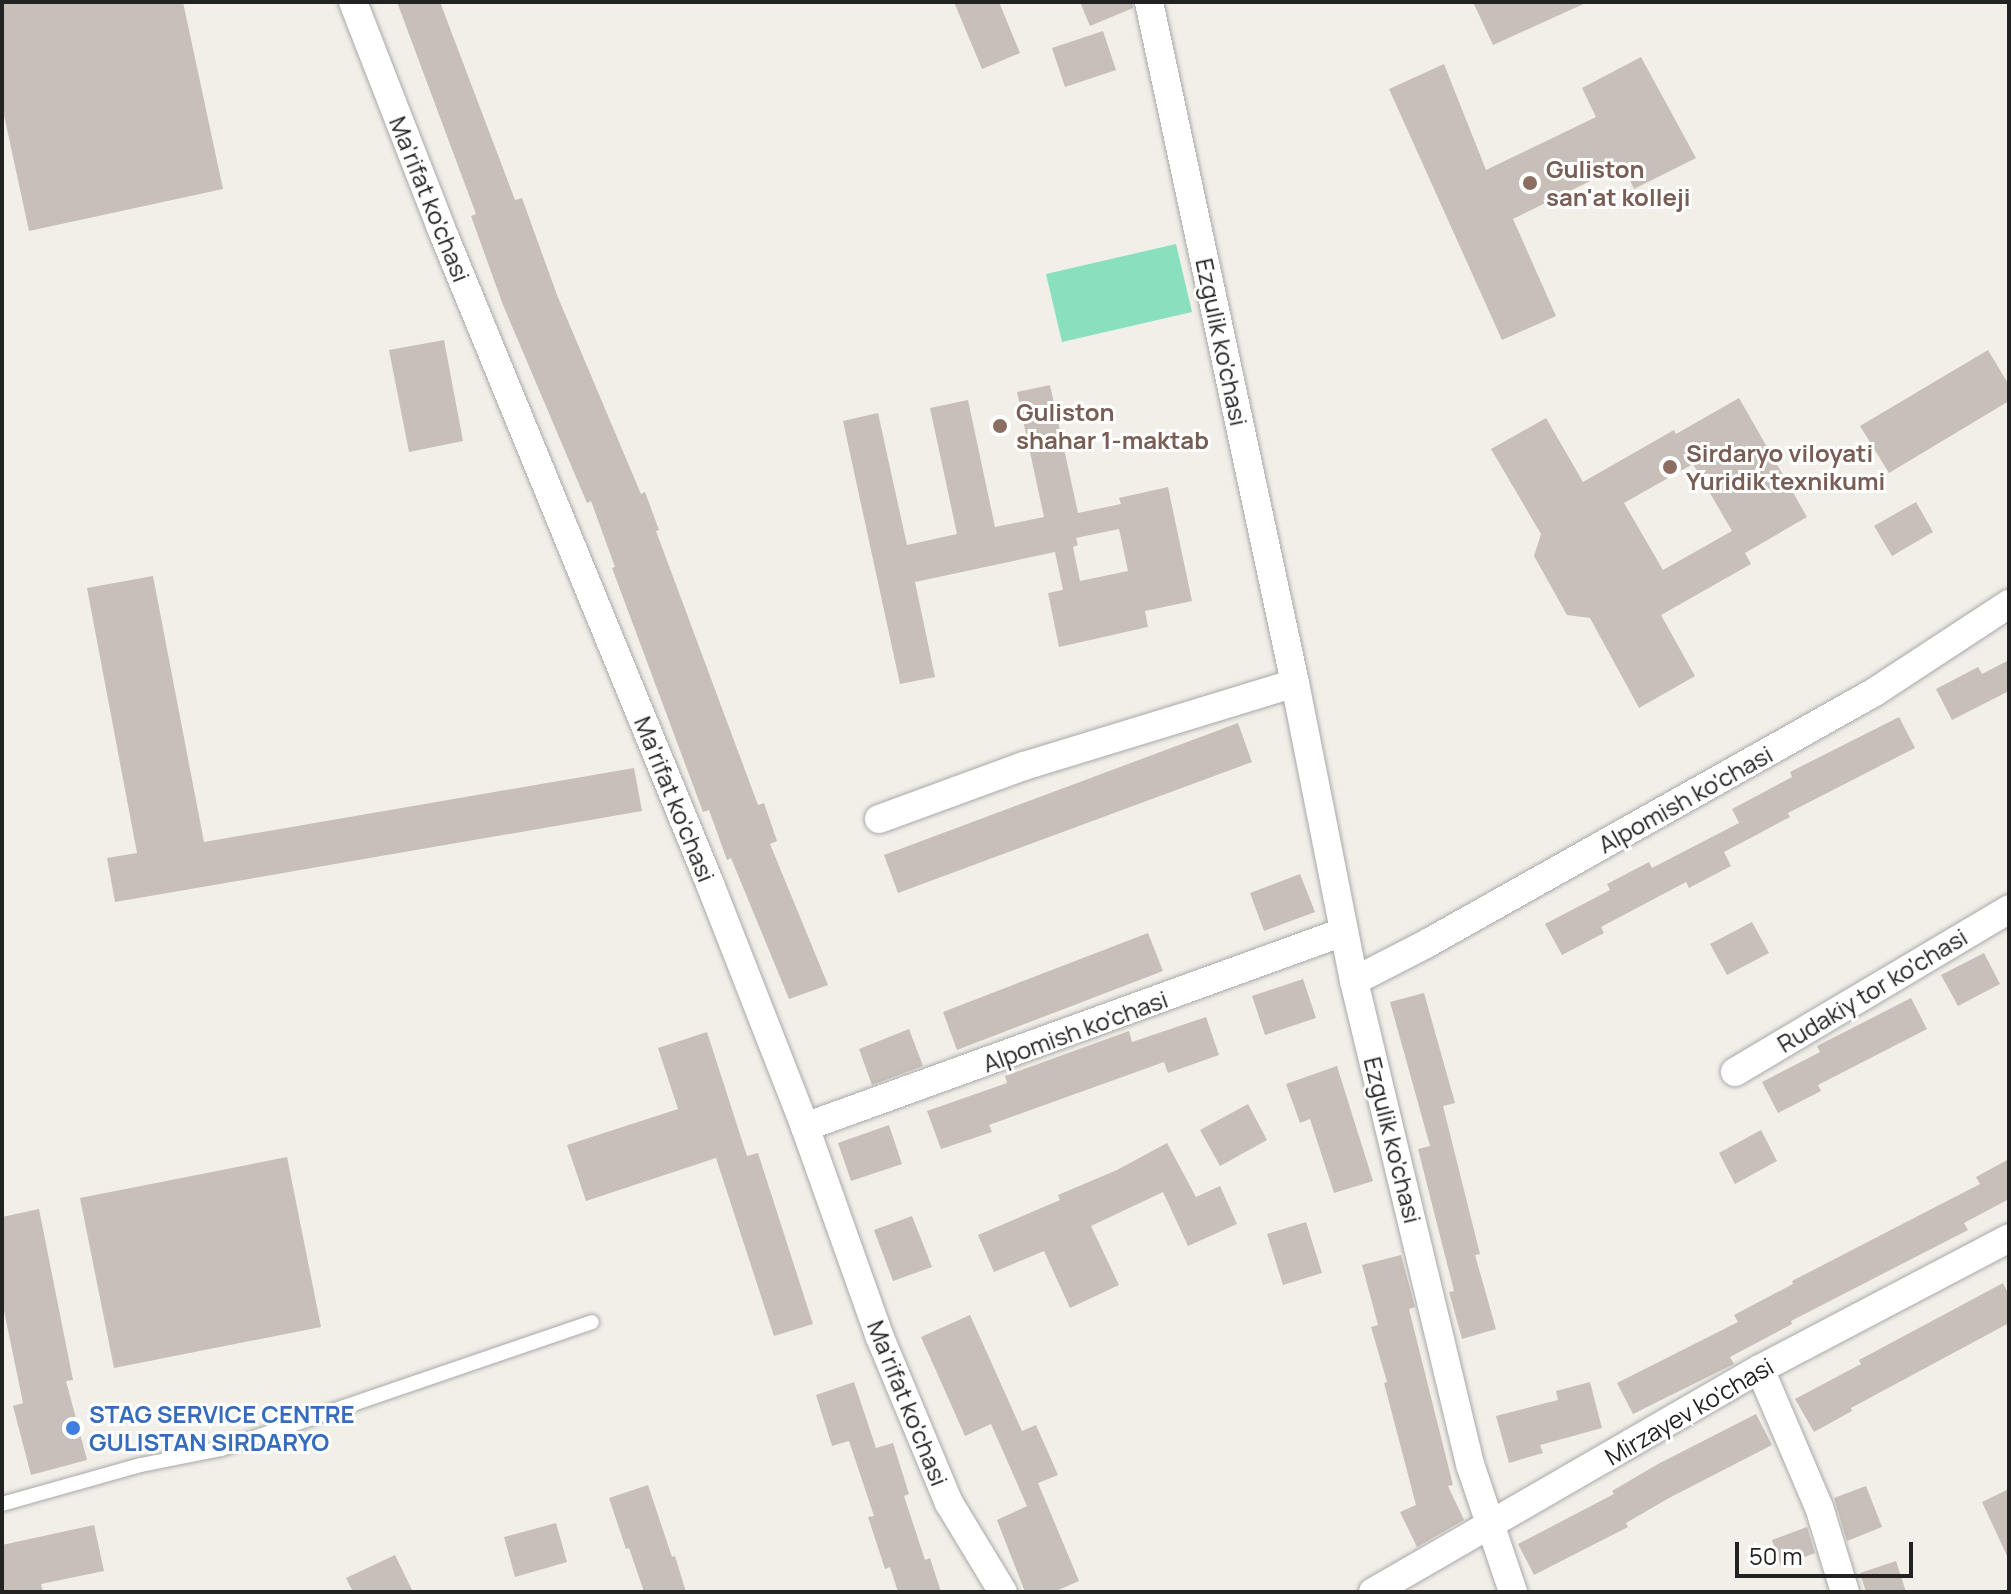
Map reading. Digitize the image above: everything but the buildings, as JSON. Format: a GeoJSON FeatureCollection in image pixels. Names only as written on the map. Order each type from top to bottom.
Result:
{"type":"FeatureCollection","features":[{"type":"Feature","properties":{"kind":"street","name":"Ma'rifat ko'chasi"},"geometry":{"type":"LineString","coordinates":[[353,2],[805,1127],[879,1335],[943,1489],[1003,1592]]}},
{"type":"Feature","properties":{"kind":"street","name":"Ezgulik ko'chasi"},"geometry":{"type":"LineString","coordinates":[[1149,2],[1295,683],[1354,981],[1471,1467],[1513,1592]]}},
{"type":"Feature","properties":{"kind":"street","name":"Alpomish ko'chasi"},"geometry":{"type":"LineString","coordinates":[[1354,981],[1426,944],[1873,693],[2009,604]]}},
{"type":"Feature","properties":{"kind":"street"},"geometry":{"type":"LineString","coordinates":[[879,819],[1039,761],[1295,683]]}},
{"type":"Feature","properties":{"kind":"street","name":"Rudakiy tor ko'chasi"},"geometry":{"type":"LineString","coordinates":[[1735,1072],[2009,909]]}},
{"type":"Feature","properties":{"kind":"street","name":"Alpomish ko'chasi"},"geometry":{"type":"LineString","coordinates":[[805,1127],[1343,932]]}},
{"type":"Feature","properties":{"kind":"street","name":"Mirzayev ko'chasi"},"geometry":{"type":"LineString","coordinates":[[1373,1592],[1760,1369],[2009,1238]]}},
{"type":"Feature","properties":{"kind":"street"},"geometry":{"type":"LineString","coordinates":[[1760,1369],[1819,1507],[1845,1592]]}},
{"type":"Feature","properties":{"kind":"lane"},"geometry":{"type":"LineString","coordinates":[[2,1504],[141,1465],[221,1449],[592,1322]]}},
{"type":"Feature","properties":{"kind":"green space"},"geometry":{"type":"Polygon","coordinates":[[[1176,244],[1192,312],[1062,342],[1046,274],[1176,244]]]}},
{"type":"Feature","properties":{"kind":"place","name":"Guliston san'at kolleji"},"geometry":{"type":"Point","coordinates":[1530,183]}},
{"type":"Feature","properties":{"kind":"place","name":"Guliston shahar 1-maktab"},"geometry":{"type":"Point","coordinates":[1000,426]}},
{"type":"Feature","properties":{"kind":"place","name":"Sirdaryo viloyati Yuridik texnikumi"},"geometry":{"type":"Point","coordinates":[1670,467]}},
{"type":"Feature","properties":{"kind":"place","name":"STAG SERVICE CENTRE GULISTAN SIRDARYO"},"geometry":{"type":"Point","coordinates":[73,1428]}}]}
